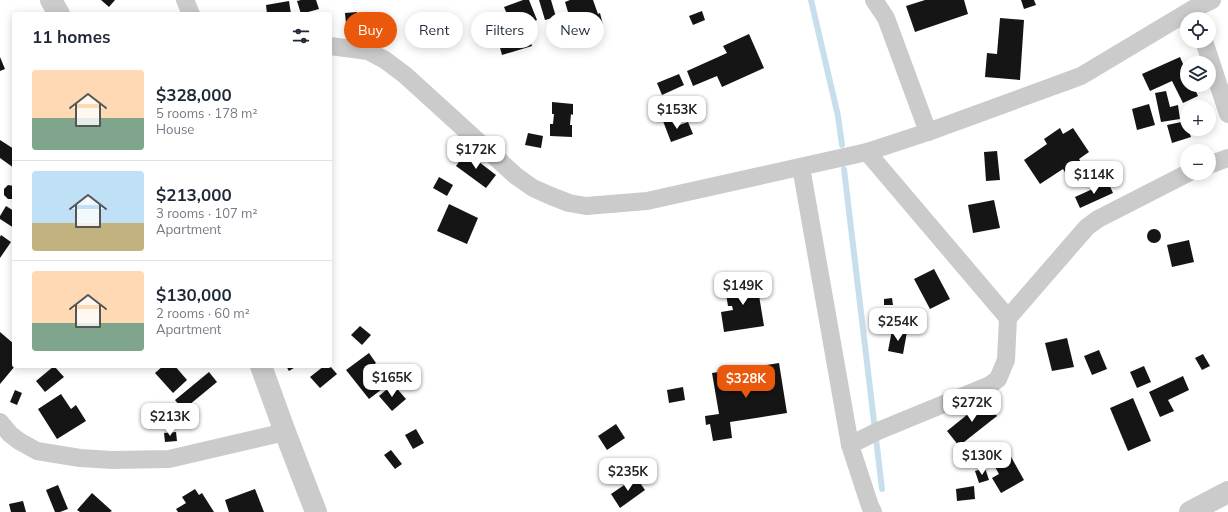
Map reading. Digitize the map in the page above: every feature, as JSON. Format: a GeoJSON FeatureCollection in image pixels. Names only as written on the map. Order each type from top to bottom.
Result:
{"type":"FeatureCollection","features":[{"type":"Feature","properties":{"kind":"street"},"geometry":{"type":"LineString","coordinates":[[51,0],[58,12]]}},
{"type":"Feature","properties":{"kind":"street"},"geometry":{"type":"LineString","coordinates":[[185,0],[190,12]]}},
{"type":"Feature","properties":{"kind":"street"},"geometry":{"type":"LineString","coordinates":[[874,0],[886,18],[928,132]]}},
{"type":"Feature","properties":{"kind":"street"},"geometry":{"type":"LineString","coordinates":[[1197,12],[1212,0]]}},
{"type":"Feature","properties":{"kind":"street"},"geometry":{"type":"LineString","coordinates":[[332,46],[368,51],[385,60],[405,75],[516,176],[533,188],[569,203],[586,206],[647,201],[867,152],[928,132],[1081,76],[1180,22]]}},
{"type":"Feature","properties":{"kind":"street"},"geometry":{"type":"LineString","coordinates":[[1206,48],[1228,114]]}},
{"type":"Feature","properties":{"kind":"street"},"geometry":{"type":"LineString","coordinates":[[867,152],[1008,318]]}},
{"type":"Feature","properties":{"kind":"street"},"geometry":{"type":"LineString","coordinates":[[1216,162],[1228,158]]}},
{"type":"Feature","properties":{"kind":"street"},"geometry":{"type":"LineString","coordinates":[[801,167],[864,438],[870,506],[873,512]]}},
{"type":"Feature","properties":{"kind":"street"},"geometry":{"type":"LineString","coordinates":[[864,438],[990,385],[998,379],[1006,360],[1008,318],[1087,227],[1098,219],[1180,177]]}},
{"type":"Feature","properties":{"kind":"street"},"geometry":{"type":"LineString","coordinates":[[262,368],[316,512]]}},
{"type":"Feature","properties":{"kind":"street"},"geometry":{"type":"LineString","coordinates":[[0,422],[10,434],[37,451],[80,458],[112,460],[169,459],[285,432]]}},
{"type":"Feature","properties":{"kind":"street"},"geometry":{"type":"LineString","coordinates":[[1190,512],[1228,492]]}},
{"type":"Feature","properties":{"kind":"building"},"geometry":{"type":"Polygon","coordinates":[[[101,0],[115,0],[109,7],[101,0]]]}},
{"type":"Feature","properties":{"kind":"building"},"geometry":{"type":"Polygon","coordinates":[[[316,0],[319,9],[308,12],[300,12],[297,1],[316,0]]]}},
{"type":"Feature","properties":{"kind":"building"},"geometry":{"type":"Polygon","coordinates":[[[523,0],[529,0],[534,12],[506,12],[504,7],[523,0]]]}},
{"type":"Feature","properties":{"kind":"building"},"geometry":{"type":"Polygon","coordinates":[[[539,0],[551,0],[555,12],[546,12],[545,20],[539,0]]]}},
{"type":"Feature","properties":{"kind":"building"},"geometry":{"type":"Polygon","coordinates":[[[570,0],[593,0],[597,12],[568,12],[565,2],[570,0]]]}},
{"type":"Feature","properties":{"kind":"building"},"geometry":{"type":"Polygon","coordinates":[[[925,0],[964,0],[968,14],[915,32],[906,6],[925,0]]]}},
{"type":"Feature","properties":{"kind":"building"},"geometry":{"type":"Polygon","coordinates":[[[1021,0],[1034,0],[1036,5],[1024,9],[1021,0]]]}},
{"type":"Feature","properties":{"kind":"building"},"geometry":{"type":"Polygon","coordinates":[[[289,1],[291,12],[267,12],[266,5],[289,1]]]}},
{"type":"Feature","properties":{"kind":"building"},"geometry":{"type":"Polygon","coordinates":[[[702,11],[705,20],[693,25],[689,16],[702,11]]]}},
{"type":"Feature","properties":{"kind":"building"},"geometry":{"type":"Polygon","coordinates":[[[1000,18],[1024,20],[1020,80],[985,77],[987,53],[997,54],[1000,18]]]}},
{"type":"Feature","properties":{"kind":"building"},"geometry":{"type":"Polygon","coordinates":[[[749,34],[764,68],[722,87],[717,76],[693,86],[687,71],[727,53],[723,46],[749,34]]]}},
{"type":"Feature","properties":{"kind":"building"},"geometry":{"type":"Polygon","coordinates":[[[500,48],[525,48],[502,55],[500,48]]]}},
{"type":"Feature","properties":{"kind":"building"},"geometry":{"type":"Polygon","coordinates":[[[0,57],[5,69],[0,71],[0,57]]]}},
{"type":"Feature","properties":{"kind":"building"},"geometry":{"type":"Polygon","coordinates":[[[1180,57],[1180,92],[1196,92],[1198,96],[1189,100],[1182,100],[1172,81],[1150,91],[1142,74],[1180,57]]]}},
{"type":"Feature","properties":{"kind":"building"},"geometry":{"type":"Polygon","coordinates":[[[679,74],[684,85],[662,95],[657,83],[679,74]]]}},
{"type":"Feature","properties":{"kind":"building"},"geometry":{"type":"Polygon","coordinates":[[[1166,91],[1170,107],[1178,105],[1180,119],[1161,122],[1155,93],[1166,91]]]}},
{"type":"Feature","properties":{"kind":"building"},"geometry":{"type":"Polygon","coordinates":[[[552,102],[573,104],[573,115],[571,114],[570,125],[572,125],[572,137],[550,136],[550,124],[553,124],[554,114],[552,114],[552,102]]]}},
{"type":"Feature","properties":{"kind":"building"},"geometry":{"type":"Polygon","coordinates":[[[1149,104],[1155,125],[1137,130],[1132,109],[1149,104]]]}},
{"type":"Feature","properties":{"kind":"building"},"geometry":{"type":"Polygon","coordinates":[[[674,117],[677,126],[688,122],[693,134],[671,142],[663,121],[674,117]]]}},
{"type":"Feature","properties":{"kind":"building"},"geometry":{"type":"Polygon","coordinates":[[[1180,122],[1180,136],[1191,137],[1172,143],[1167,125],[1180,122]]]}},
{"type":"Feature","properties":{"kind":"building"},"geometry":{"type":"Polygon","coordinates":[[[1060,128],[1063,134],[1073,128],[1089,152],[1079,159],[1084,167],[1068,177],[1063,169],[1040,184],[1024,160],[1047,144],[1044,139],[1060,128]]]}},
{"type":"Feature","properties":{"kind":"building"},"geometry":{"type":"Polygon","coordinates":[[[528,133],[543,136],[541,148],[525,145],[528,133]]]}},
{"type":"Feature","properties":{"kind":"building"},"geometry":{"type":"Polygon","coordinates":[[[0,140],[12,148],[12,167],[0,158],[0,140]]]}},
{"type":"Feature","properties":{"kind":"building"},"geometry":{"type":"Polygon","coordinates":[[[997,151],[1000,180],[986,181],[984,152],[997,151]]]}},
{"type":"Feature","properties":{"kind":"building"},"geometry":{"type":"Polygon","coordinates":[[[466,152],[496,175],[486,188],[456,166],[466,152]]]}},
{"type":"Feature","properties":{"kind":"building"},"geometry":{"type":"Polygon","coordinates":[[[439,177],[453,185],[447,196],[433,188],[439,177]]]}},
{"type":"Feature","properties":{"kind":"building"},"geometry":{"type":"Polygon","coordinates":[[[1108,182],[1113,193],[1080,208],[1075,197],[1108,182]]]}},
{"type":"Feature","properties":{"kind":"building"},"geometry":{"type":"Polygon","coordinates":[[[8,185],[12,186],[12,199],[8,199],[4,195],[4,189],[8,185]]]}},
{"type":"Feature","properties":{"kind":"building"},"geometry":{"type":"Polygon","coordinates":[[[994,200],[1000,228],[973,233],[968,205],[994,200]]]}},
{"type":"Feature","properties":{"kind":"building"},"geometry":{"type":"Polygon","coordinates":[[[449,204],[478,218],[467,244],[437,231],[449,204]]]}},
{"type":"Feature","properties":{"kind":"building"},"geometry":{"type":"Polygon","coordinates":[[[6,206],[12,210],[12,227],[0,219],[0,216],[6,206]]]}},
{"type":"Feature","properties":{"kind":"building"},"geometry":{"type":"Polygon","coordinates":[[[1154,229],[1159,231],[1161,236],[1159,241],[1154,243],[1149,241],[1147,236],[1149,231],[1154,229]]]}},
{"type":"Feature","properties":{"kind":"building"},"geometry":{"type":"Polygon","coordinates":[[[1,235],[11,242],[0,258],[0,237],[1,235]]]}},
{"type":"Feature","properties":{"kind":"building"},"geometry":{"type":"Polygon","coordinates":[[[1189,240],[1194,262],[1172,267],[1167,245],[1189,240]]]}},
{"type":"Feature","properties":{"kind":"building"},"geometry":{"type":"Polygon","coordinates":[[[934,269],[950,299],[930,309],[914,279],[934,269]]]}},
{"type":"Feature","properties":{"kind":"building"},"geometry":{"type":"Polygon","coordinates":[[[756,277],[764,326],[724,332],[721,312],[733,310],[732,306],[728,306],[724,282],[756,277]]]}},
{"type":"Feature","properties":{"kind":"building"},"geometry":{"type":"Polygon","coordinates":[[[892,298],[893,305],[884,305],[884,299],[892,298]]]}},
{"type":"Feature","properties":{"kind":"building"},"geometry":{"type":"Polygon","coordinates":[[[360,326],[371,335],[362,345],[351,335],[360,326]]]}},
{"type":"Feature","properties":{"kind":"building"},"geometry":{"type":"Polygon","coordinates":[[[892,330],[907,332],[903,354],[888,351],[892,330]]]}},
{"type":"Feature","properties":{"kind":"building"},"geometry":{"type":"Polygon","coordinates":[[[0,332],[12,342],[12,368],[13,368],[0,384],[0,332]]]}},
{"type":"Feature","properties":{"kind":"building"},"geometry":{"type":"Polygon","coordinates":[[[1067,338],[1074,367],[1052,371],[1045,343],[1067,338]]]}},
{"type":"Feature","properties":{"kind":"building"},"geometry":{"type":"Polygon","coordinates":[[[1099,350],[1107,369],[1092,375],[1084,356],[1099,350]]]}},
{"type":"Feature","properties":{"kind":"building"},"geometry":{"type":"Polygon","coordinates":[[[369,353],[376,363],[369,368],[373,374],[376,372],[386,386],[369,399],[346,370],[369,353]]]}},
{"type":"Feature","properties":{"kind":"building"},"geometry":{"type":"Polygon","coordinates":[[[1203,354],[1210,366],[1202,370],[1195,358],[1203,354]]]}},
{"type":"Feature","properties":{"kind":"building"},"geometry":{"type":"Polygon","coordinates":[[[779,363],[787,413],[730,422],[732,438],[713,441],[710,424],[706,425],[705,416],[719,414],[712,373],[732,370],[735,386],[745,384],[745,380],[749,380],[748,368],[779,363]]]}},
{"type":"Feature","properties":{"kind":"building"},"geometry":{"type":"Polygon","coordinates":[[[1144,366],[1151,382],[1137,388],[1130,372],[1144,366]]]}},
{"type":"Feature","properties":{"kind":"building"},"geometry":{"type":"Polygon","coordinates":[[[52,368],[56,368],[64,377],[45,392],[36,381],[52,368]]]}},
{"type":"Feature","properties":{"kind":"building"},"geometry":{"type":"Polygon","coordinates":[[[161,368],[177,368],[187,380],[173,393],[155,373],[161,368]]]}},
{"type":"Feature","properties":{"kind":"building"},"geometry":{"type":"Polygon","coordinates":[[[321,368],[332,368],[337,374],[320,388],[310,377],[321,368]]]}},
{"type":"Feature","properties":{"kind":"building"},"geometry":{"type":"Polygon","coordinates":[[[209,372],[217,382],[183,410],[175,400],[209,372]]]}},
{"type":"Feature","properties":{"kind":"building"},"geometry":{"type":"Polygon","coordinates":[[[1183,376],[1189,390],[1168,400],[1174,411],[1160,417],[1149,392],[1183,376]]]}},
{"type":"Feature","properties":{"kind":"building"},"geometry":{"type":"Polygon","coordinates":[[[393,384],[406,399],[392,411],[379,396],[393,384]]]}},
{"type":"Feature","properties":{"kind":"building"},"geometry":{"type":"Polygon","coordinates":[[[683,387],[685,400],[669,403],[667,390],[683,387]]]}},
{"type":"Feature","properties":{"kind":"building"},"geometry":{"type":"Polygon","coordinates":[[[15,390],[22,393],[17,405],[10,402],[15,390]]]}},
{"type":"Feature","properties":{"kind":"building"},"geometry":{"type":"Polygon","coordinates":[[[61,394],[71,409],[76,405],[86,421],[57,439],[38,409],[61,394]]]}},
{"type":"Feature","properties":{"kind":"building"},"geometry":{"type":"Polygon","coordinates":[[[1133,398],[1151,441],[1128,451],[1110,408],[1133,398]]]}},
{"type":"Feature","properties":{"kind":"building"},"geometry":{"type":"Polygon","coordinates":[[[984,401],[997,416],[959,446],[947,431],[984,401]]]}},
{"type":"Feature","properties":{"kind":"building"},"geometry":{"type":"Polygon","coordinates":[[[616,424],[625,438],[607,450],[598,436],[616,424]]]}},
{"type":"Feature","properties":{"kind":"building"},"geometry":{"type":"Polygon","coordinates":[[[416,429],[424,443],[413,449],[405,435],[416,429]]]}},
{"type":"Feature","properties":{"kind":"building"},"geometry":{"type":"Polygon","coordinates":[[[176,432],[177,441],[165,442],[164,433],[176,432]]]}},
{"type":"Feature","properties":{"kind":"building"},"geometry":{"type":"Polygon","coordinates":[[[391,450],[402,464],[395,469],[384,455],[391,450]]]}},
{"type":"Feature","properties":{"kind":"building"},"geometry":{"type":"Polygon","coordinates":[[[1010,455],[1024,480],[1001,493],[992,478],[999,474],[994,465],[1010,455]]]}},
{"type":"Feature","properties":{"kind":"building"},"geometry":{"type":"Polygon","coordinates":[[[985,468],[989,480],[979,483],[975,471],[985,468]]]}},
{"type":"Feature","properties":{"kind":"building"},"geometry":{"type":"Polygon","coordinates":[[[636,477],[645,490],[620,508],[611,494],[636,477]]]}},
{"type":"Feature","properties":{"kind":"building"},"geometry":{"type":"Polygon","coordinates":[[[58,485],[68,509],[55,512],[46,490],[58,485]]]}},
{"type":"Feature","properties":{"kind":"building"},"geometry":{"type":"Polygon","coordinates":[[[974,486],[975,499],[957,501],[956,489],[974,486]]]}},
{"type":"Feature","properties":{"kind":"building"},"geometry":{"type":"Polygon","coordinates":[[[195,489],[199,495],[202,493],[214,512],[178,512],[176,509],[186,503],[182,497],[195,489]]]}},
{"type":"Feature","properties":{"kind":"building"},"geometry":{"type":"Polygon","coordinates":[[[255,489],[264,512],[229,512],[225,500],[255,489]]]}},
{"type":"Feature","properties":{"kind":"building"},"geometry":{"type":"Polygon","coordinates":[[[92,493],[112,511],[80,512],[77,510],[92,493]]]}},
{"type":"Feature","properties":{"kind":"building"},"geometry":{"type":"Polygon","coordinates":[[[23,501],[26,512],[11,512],[9,504],[23,501]]]}},
{"type":"Feature","properties":{"kind":"waterway"},"geometry":{"type":"LineString","coordinates":[[811,0],[838,116],[842,145]]}},
{"type":"Feature","properties":{"kind":"waterway"},"geometry":{"type":"LineString","coordinates":[[844,169],[882,489]]}}]}
